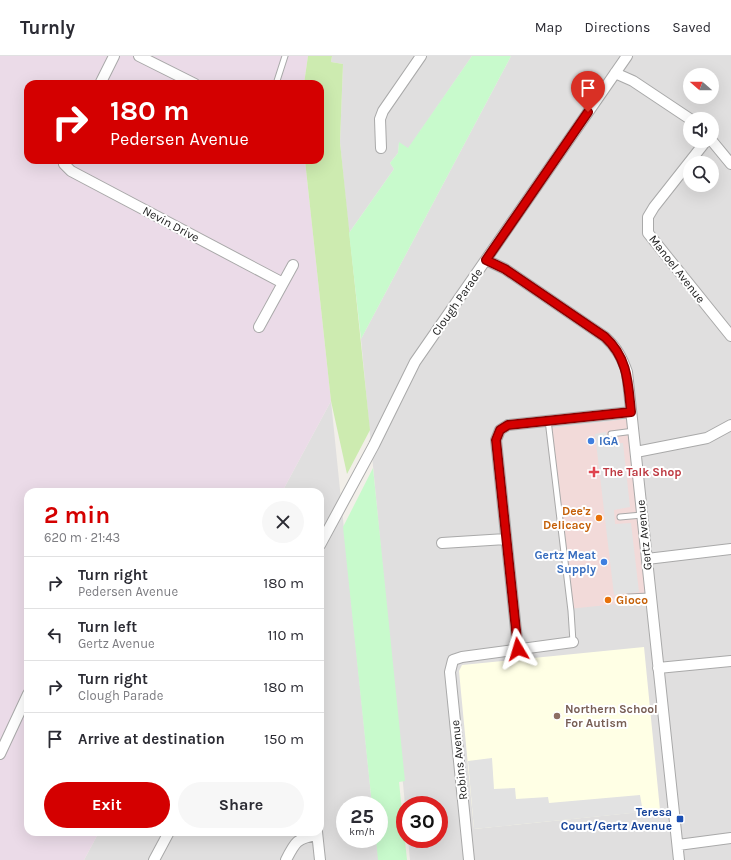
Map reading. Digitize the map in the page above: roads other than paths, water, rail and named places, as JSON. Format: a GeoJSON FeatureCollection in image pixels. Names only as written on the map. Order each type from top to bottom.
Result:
{"type":"FeatureCollection","features":[{"type":"Feature","properties":{"kind":"street"},"geometry":{"type":"LineString","coordinates":[[102,80],[114,56]]}},
{"type":"Feature","properties":{"kind":"street"},"geometry":{"type":"LineString","coordinates":[[139,56],[187,80]]}},
{"type":"Feature","properties":{"kind":"street"},"geometry":{"type":"LineString","coordinates":[[381,148],[380,119],[382,111],[421,56]]}},
{"type":"Feature","properties":{"kind":"street","name":"Clough Parade"},"geometry":{"type":"LineString","coordinates":[[324,538],[415,362],[628,56]]}},
{"type":"Feature","properties":{"kind":"street"},"geometry":{"type":"LineString","coordinates":[[618,70],[683,114]]}},
{"type":"Feature","properties":{"kind":"street","name":"Manoel Avenue"},"geometry":{"type":"LineString","coordinates":[[700,148],[654,207],[648,217],[648,233],[731,336]]}},
{"type":"Feature","properties":{"kind":"street"},"geometry":{"type":"LineString","coordinates":[[718,148],[731,164]]}},
{"type":"Feature","properties":{"kind":"street","name":"Nevin Drive"},"geometry":{"type":"LineString","coordinates":[[64,164],[71,171],[283,283]]}},
{"type":"Feature","properties":{"kind":"street","name":"Gertz Avenue"},"geometry":{"type":"LineString","coordinates":[[488,257],[605,337],[621,356],[627,372],[679,860]]}},
{"type":"Feature","properties":{"kind":"street"},"geometry":{"type":"LineString","coordinates":[[259,327],[293,265]]}},
{"type":"Feature","properties":{"kind":"street"},"geometry":{"type":"LineString","coordinates":[[573,642],[518,649],[496,440],[500,430],[508,425],[631,412]]}},
{"type":"Feature","properties":{"kind":"street"},"geometry":{"type":"LineString","coordinates":[[636,452],[707,438],[731,425]]}},
{"type":"Feature","properties":{"kind":"street"},"geometry":{"type":"LineString","coordinates":[[442,543],[506,539]]}},
{"type":"Feature","properties":{"kind":"street"},"geometry":{"type":"LineString","coordinates":[[647,558],[731,549]]}},
{"type":"Feature","properties":{"kind":"street","name":"Robins Avenue"},"geometry":{"type":"LineString","coordinates":[[469,860],[450,672],[453,660],[462,657],[518,649]]}},
{"type":"Feature","properties":{"kind":"street"},"geometry":{"type":"LineString","coordinates":[[658,668],[731,661]]}},
{"type":"Feature","properties":{"kind":"street"},"geometry":{"type":"LineString","coordinates":[[0,754],[24,703]]}},
{"type":"Feature","properties":{"kind":"street"},"geometry":{"type":"LineString","coordinates":[[154,860],[167,836]]}},
{"type":"Feature","properties":{"kind":"street"},"geometry":{"type":"LineString","coordinates":[[286,860],[296,841],[307,836]]}},
{"type":"Feature","properties":{"kind":"street"},"geometry":{"type":"LineString","coordinates":[[317,836],[320,860]]}},
{"type":"Feature","properties":{"kind":"street"},"geometry":{"type":"LineString","coordinates":[[678,845],[731,838]]}},
{"type":"Feature","properties":{"kind":"lane"},"geometry":{"type":"LineString","coordinates":[[277,80],[285,56]]}},
{"type":"Feature","properties":{"kind":"lane"},"geometry":{"type":"LineString","coordinates":[[548,420],[571,611],[573,642]]}},
{"type":"Feature","properties":{"kind":"lane"},"geometry":{"type":"LineString","coordinates":[[611,434],[634,431]]}},
{"type":"Feature","properties":{"kind":"lane"},"geometry":{"type":"LineString","coordinates":[[620,517],[642,515]]}},
{"type":"Feature","properties":{"kind":"lane"},"geometry":{"type":"LineString","coordinates":[[628,597],[650,596]]}},
{"type":"Feature","properties":{"kind":"place","name":"IGA"},"geometry":{"type":"Point","coordinates":[591,441]}},
{"type":"Feature","properties":{"kind":"place","name":"The Talk Shop"},"geometry":{"type":"Point","coordinates":[594,472]}},
{"type":"Feature","properties":{"kind":"place","name":"Dee'z Delicacy"},"geometry":{"type":"Point","coordinates":[599,518]}},
{"type":"Feature","properties":{"kind":"place","name":"Gertz Meat Supply"},"geometry":{"type":"Point","coordinates":[604,562]}},
{"type":"Feature","properties":{"kind":"place","name":"Gioco"},"geometry":{"type":"Point","coordinates":[608,600]}},
{"type":"Feature","properties":{"kind":"place","name":"Northern School For Autism"},"geometry":{"type":"Point","coordinates":[557,716]}},
{"type":"Feature","properties":{"kind":"place","name":"Teresa Court/Gertz Avenue"},"geometry":{"type":"Point","coordinates":[680,819]}}]}
